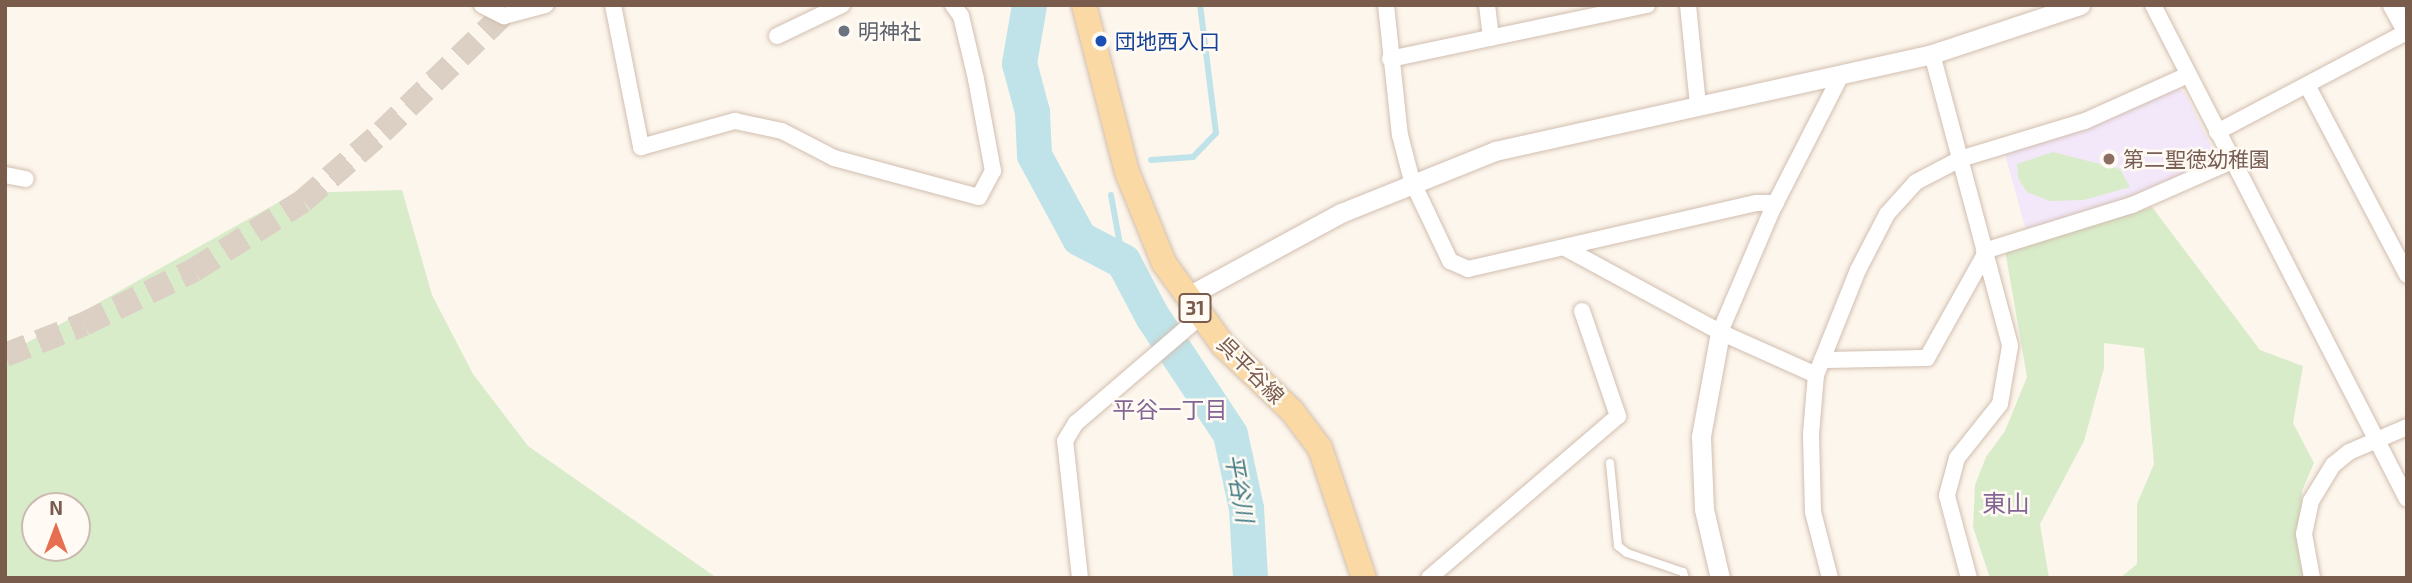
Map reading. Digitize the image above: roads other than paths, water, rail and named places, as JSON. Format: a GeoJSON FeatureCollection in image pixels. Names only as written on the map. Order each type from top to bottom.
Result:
{"type":"FeatureCollection","features":[{"type":"Feature","properties":{"kind":"main road","name":"呉平谷線"},"geometry":{"type":"LineString","coordinates":[[1084,5],[1127,172],[1164,262],[1223,345],[1292,411],[1320,448],[1364,578]]}},
{"type":"Feature","properties":{"kind":"street"},"geometry":{"type":"LineString","coordinates":[[482,5],[504,16],[546,5]]}},
{"type":"Feature","properties":{"kind":"street"},"geometry":{"type":"LineString","coordinates":[[613,5],[641,147],[735,121],[782,131],[834,158],[979,197],[993,171],[961,16],[953,5]]}},
{"type":"Feature","properties":{"kind":"street"},"geometry":{"type":"LineString","coordinates":[[777,36],[842,5]]}},
{"type":"Feature","properties":{"kind":"street"},"geometry":{"type":"LineString","coordinates":[[1386,5],[1400,135],[1412,181],[1450,261],[1468,269],[1567,249],[1757,203],[1776,203]]}},
{"type":"Feature","properties":{"kind":"street"},"geometry":{"type":"LineString","coordinates":[[1487,5],[1491,38]]}},
{"type":"Feature","properties":{"kind":"street"},"geometry":{"type":"LineString","coordinates":[[1390,59],[1491,38],[1589,11],[1647,5]]}},
{"type":"Feature","properties":{"kind":"street"},"geometry":{"type":"LineString","coordinates":[[1688,5],[1698,105]]}},
{"type":"Feature","properties":{"kind":"street"},"geometry":{"type":"LineString","coordinates":[[1080,578],[1065,441],[1076,423],[1179,335],[1194,306],[1340,213],[1412,181],[1495,151],[1698,105],[1840,77],[1932,54],[2080,5]]}},
{"type":"Feature","properties":{"kind":"street"},"geometry":{"type":"LineString","coordinates":[[2152,5],[2407,499]]}},
{"type":"Feature","properties":{"kind":"street"},"geometry":{"type":"LineString","coordinates":[[2217,132],[2407,32],[2392,5]]}},
{"type":"Feature","properties":{"kind":"street"},"geometry":{"type":"LineString","coordinates":[[1932,54],[2010,346],[2000,404],[1957,458],[1947,496],[1969,578]]}},
{"type":"Feature","properties":{"kind":"street"},"geometry":{"type":"LineString","coordinates":[[1830,578],[1813,512],[1811,434],[1819,368],[1858,270],[1887,214],[1916,183],[1960,159],[2085,121],[2188,75]]}},
{"type":"Feature","properties":{"kind":"street"},"geometry":{"type":"LineString","coordinates":[[1720,578],[1704,509],[1701,436],[1720,332],[1776,203],[1840,77]]}},
{"type":"Feature","properties":{"kind":"street"},"geometry":{"type":"LineString","coordinates":[[2307,85],[2407,275]]}},
{"type":"Feature","properties":{"kind":"street"},"geometry":{"type":"LineString","coordinates":[[1567,249],[1720,332],[1819,368],[1927,358],[1984,254],[2132,205],[2232,161]]}},
{"type":"Feature","properties":{"kind":"street"},"geometry":{"type":"LineString","coordinates":[[5,175],[26,179]]}},
{"type":"Feature","properties":{"kind":"street"},"geometry":{"type":"LineString","coordinates":[[1429,578],[1618,416],[1582,310]]}},
{"type":"Feature","properties":{"kind":"street"},"geometry":{"type":"LineString","coordinates":[[2312,578],[2304,534],[2311,501],[2333,465],[2349,452],[2407,427]]}},
{"type":"Feature","properties":{"kind":"lane"},"geometry":{"type":"LineString","coordinates":[[1609,463],[1618,546],[1627,554],[1682,572],[1685,578]]}},
{"type":"Feature","properties":{"kind":"waterway","name":"平谷川"},"geometry":{"type":"LineString","coordinates":[[1029,5],[1019,63],[1032,112],[1034,155],[1079,238],[1123,261],[1152,316],[1230,434],[1246,508],[1250,578]]}},
{"type":"Feature","properties":{"kind":"waterway","name":"平谷川"},"geometry":{"type":"LineString","coordinates":[[1151,160],[1193,157],[1216,133],[1200,5]]}},
{"type":"Feature","properties":{"kind":"waterway","name":"平谷川"},"geometry":{"type":"LineString","coordinates":[[1111,195],[1123,261]]}},
{"type":"Feature","properties":{"kind":"tunnel"},"geometry":{"type":"LineString","coordinates":[[5,355],[84,324],[194,270],[303,201],[382,132],[513,5]]}},
{"type":"Feature","properties":{"kind":"place","name":"明神社"},"geometry":{"type":"Point","coordinates":[844,31]}},
{"type":"Feature","properties":{"kind":"place","name":"団地西入口"},"geometry":{"type":"Point","coordinates":[1101,41]}},
{"type":"Feature","properties":{"kind":"place","name":"第二聖徳幼稚園"},"geometry":{"type":"Point","coordinates":[2109,159]}},
{"type":"Feature","properties":{"kind":"district","name":"平谷一丁目"},"geometry":{"type":"Point","coordinates":[1170,409]}},
{"type":"Feature","properties":{"kind":"district","name":"東山"},"geometry":{"type":"Point","coordinates":[2006,503]}}]}
